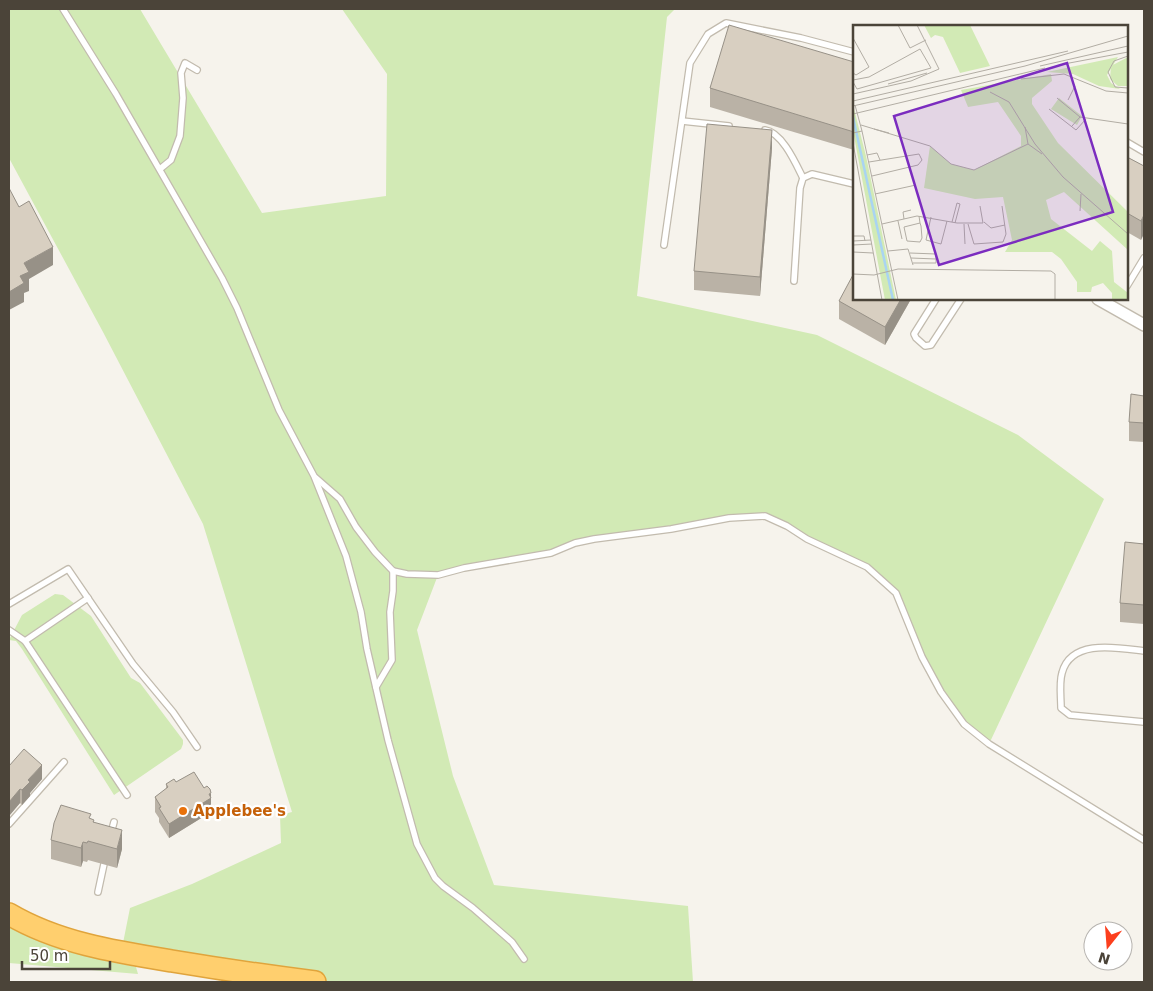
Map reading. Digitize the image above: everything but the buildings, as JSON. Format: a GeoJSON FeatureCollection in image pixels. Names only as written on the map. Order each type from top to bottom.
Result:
{"type":"FeatureCollection","features":[{"type":"Feature","properties":{"kind":"highway"},"geometry":{"type":"LineString","coordinates":[[9,914],[39,930],[83,944],[121,953],[315,982]]}},
{"type":"Feature","properties":{"kind":"street"},"geometry":{"type":"LineString","coordinates":[[1101,300],[1114,305],[1144,325]]}},
{"type":"Feature","properties":{"kind":"lane"},"geometry":{"type":"LineString","coordinates":[[63,9],[160,169],[237,308],[279,410],[314,476],[346,556],[361,612],[388,740],[408,816],[417,844],[427,865],[439,882],[473,908],[512,942],[524,959]]}},
{"type":"Feature","properties":{"kind":"lane"},"geometry":{"type":"LineString","coordinates":[[664,245],[690,63],[708,34],[726,23],[801,38],[853,52]]}},
{"type":"Feature","properties":{"kind":"lane"},"geometry":{"type":"LineString","coordinates":[[160,169],[171,160],[180,136],[183,98],[181,73],[185,63],[197,70]]}},
{"type":"Feature","properties":{"kind":"lane"},"geometry":{"type":"LineString","coordinates":[[682,121],[741,127]]}},
{"type":"Feature","properties":{"kind":"lane"},"geometry":{"type":"LineString","coordinates":[[760,130],[770,131],[786,147],[803,178],[800,188],[794,281]]}},
{"type":"Feature","properties":{"kind":"lane"},"geometry":{"type":"LineString","coordinates":[[1128,143],[1144,152]]}},
{"type":"Feature","properties":{"kind":"lane"},"geometry":{"type":"LineString","coordinates":[[803,178],[812,174],[853,184]]}},
{"type":"Feature","properties":{"kind":"lane"},"geometry":{"type":"LineString","coordinates":[[1128,284],[1144,258]]}},
{"type":"Feature","properties":{"kind":"lane"},"geometry":{"type":"LineString","coordinates":[[935,300],[914,334],[925,346],[932,344],[960,300]]}},
{"type":"Feature","properties":{"kind":"lane"},"geometry":{"type":"LineString","coordinates":[[314,476],[340,498],[356,526],[375,552],[393,571],[407,574],[438,575],[464,568],[552,553],[575,543],[594,539],[671,529],[729,518],[766,516],[808,540],[867,567],[896,593],[926,664],[941,692],[964,724],[989,744],[1144,840]]}},
{"type":"Feature","properties":{"kind":"lane"},"geometry":{"type":"LineString","coordinates":[[9,604],[68,569],[133,664],[173,712],[197,747]]}},
{"type":"Feature","properties":{"kind":"lane"},"geometry":{"type":"LineString","coordinates":[[376,687],[392,660],[390,612],[393,571]]}},
{"type":"Feature","properties":{"kind":"lane"},"geometry":{"type":"LineString","coordinates":[[25,641],[88,598]]}},
{"type":"Feature","properties":{"kind":"lane"},"geometry":{"type":"LineString","coordinates":[[9,630],[25,641],[127,795]]}},
{"type":"Feature","properties":{"kind":"lane"},"geometry":{"type":"LineString","coordinates":[[1144,651],[1099,646],[1084,650],[1070,659],[1062,672],[1061,708],[1070,715],[1144,722]]}},
{"type":"Feature","properties":{"kind":"lane"},"geometry":{"type":"LineString","coordinates":[[9,824],[64,762]]}},
{"type":"Feature","properties":{"kind":"lane"},"geometry":{"type":"LineString","coordinates":[[110,837],[114,822]]}},
{"type":"Feature","properties":{"kind":"lane"},"geometry":{"type":"LineString","coordinates":[[98,892],[104,864]]}},
{"type":"Feature","properties":{"kind":"green space"},"geometry":{"type":"Polygon","coordinates":[[[9,9],[140,9],[262,213],[386,196],[387,74],[342,9],[675,9],[667,17],[637,296],[817,335],[1018,435],[1104,499],[989,744],[964,724],[941,692],[922,657],[896,593],[867,567],[766,516],[729,518],[594,539],[551,553],[438,575],[417,630],[453,776],[494,885],[688,906],[693,982],[315,982],[121,953],[130,908],[192,884],[281,843],[280,815],[292,812],[203,524],[103,332],[9,158],[9,9]]]}},
{"type":"Feature","properties":{"kind":"green space"},"geometry":{"type":"Polygon","coordinates":[[[55,594],[63,595],[91,616],[131,678],[140,683],[183,740],[181,749],[114,795],[22,649],[16,641],[9,640],[22,615],[55,594]]]}},
{"type":"Feature","properties":{"kind":"green space"},"geometry":{"type":"Polygon","coordinates":[[[9,925],[33,937],[79,954],[136,967],[138,974],[9,963],[9,925]]]}},
{"type":"Feature","properties":{"kind":"place","name":"Applebee's"},"geometry":{"type":"Point","coordinates":[183,811]}}]}
